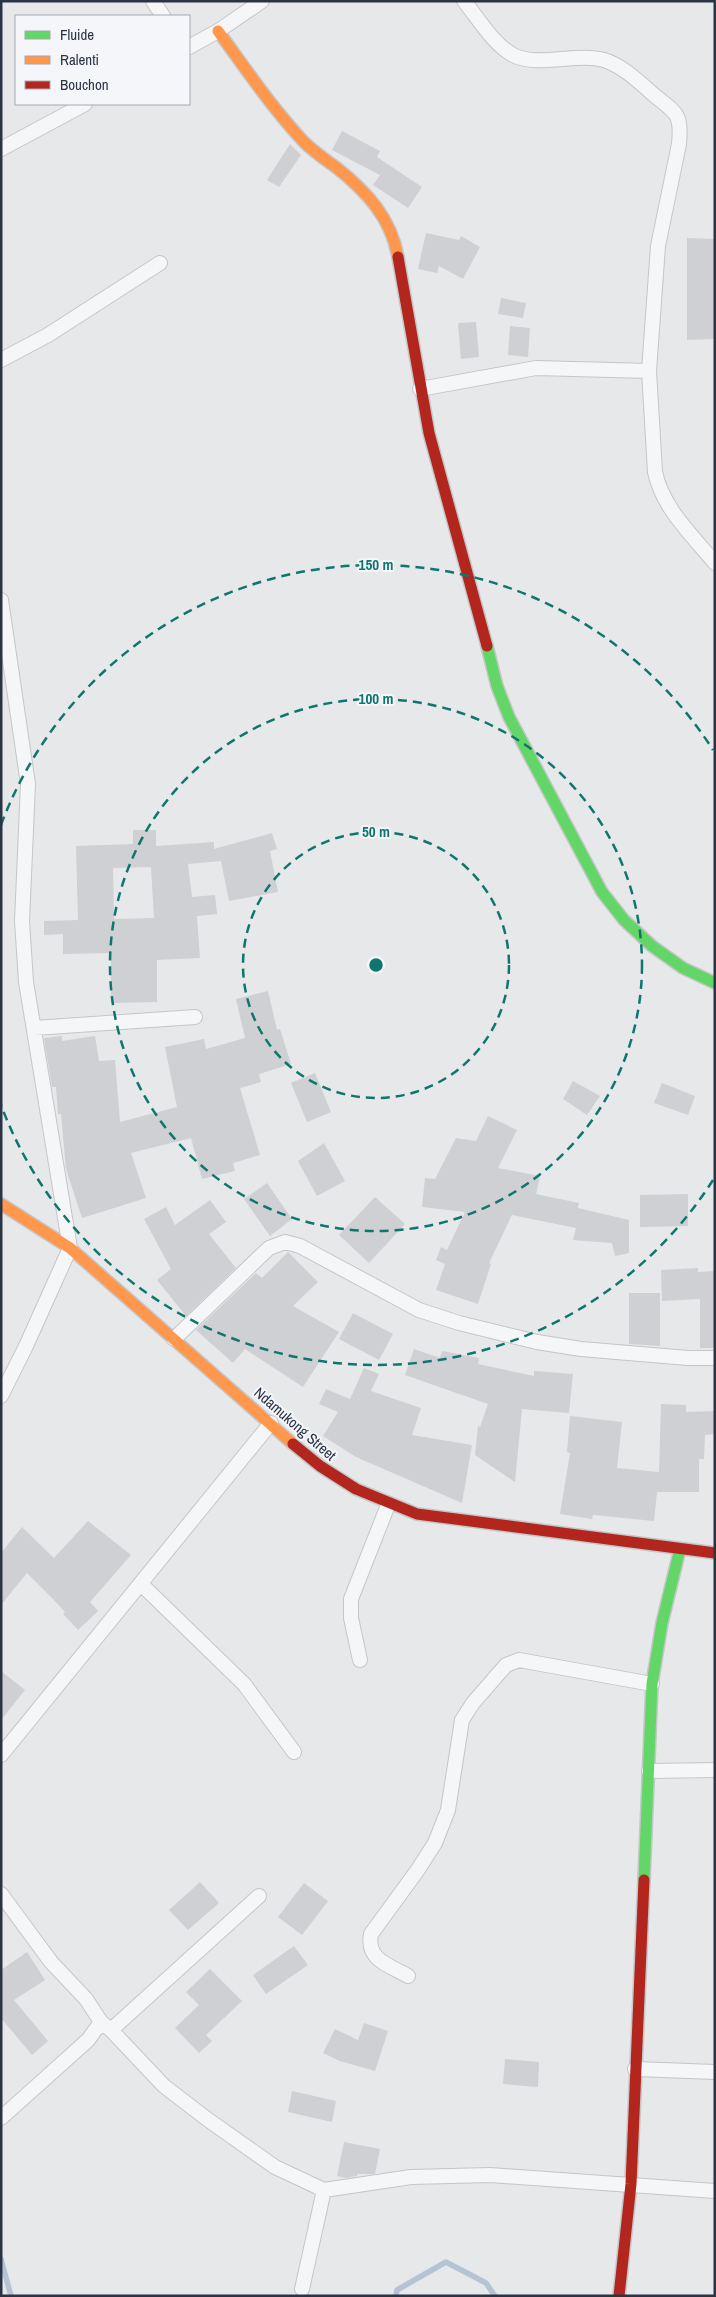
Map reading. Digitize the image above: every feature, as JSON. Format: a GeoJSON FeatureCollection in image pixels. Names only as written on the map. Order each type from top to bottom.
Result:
{"type":"FeatureCollection","features":[{"type":"Feature","properties":{"kind":"street"},"geometry":{"type":"LineString","coordinates":[[153,1],[162,15]]}},
{"type":"Feature","properties":{"kind":"street"},"geometry":{"type":"LineString","coordinates":[[190,46],[218,31],[262,1]]}},
{"type":"Feature","properties":{"kind":"street"},"geometry":{"type":"LineString","coordinates":[[464,1],[502,47],[514,56],[529,59],[590,58],[605,60],[628,73],[678,115],[681,128],[679,144],[658,246],[649,371],[655,472],[666,504],[715,563]]}},
{"type":"Feature","properties":{"kind":"street"},"geometry":{"type":"LineString","coordinates":[[218,31],[280,115],[306,144],[350,179],[375,205],[392,231],[398,254],[420,389],[438,467],[497,686],[509,717],[614,910],[659,952],[696,976],[715,983]]}},
{"type":"Feature","properties":{"kind":"street"},"geometry":{"type":"LineString","coordinates":[[1,149],[83,105]]}},
{"type":"Feature","properties":{"kind":"street"},"geometry":{"type":"LineString","coordinates":[[1,360],[48,336],[160,263]]}},
{"type":"Feature","properties":{"kind":"street"},"geometry":{"type":"LineString","coordinates":[[420,389],[536,368],[649,371]]}},
{"type":"Feature","properties":{"kind":"street"},"geometry":{"type":"LineString","coordinates":[[1,600],[28,784],[22,920],[26,982],[70,1248],[1,1396]]}},
{"type":"Feature","properties":{"kind":"street"},"geometry":{"type":"LineString","coordinates":[[34,1028],[194,1017]]}},
{"type":"Feature","properties":{"kind":"street","name":"Ndamukong Street"},"geometry":{"type":"LineString","coordinates":[[1,1204],[70,1248],[271,1423],[291,1444],[334,1478],[388,1506],[417,1514],[715,1552]]}},
{"type":"Feature","properties":{"kind":"street"},"geometry":{"type":"LineString","coordinates":[[174,1339],[268,1248],[285,1242],[300,1246],[419,1310],[459,1323],[538,1342],[580,1349],[688,1358],[715,1358]]}},
{"type":"Feature","properties":{"kind":"street"},"geometry":{"type":"LineString","coordinates":[[1,1755],[271,1423]]}},
{"type":"Feature","properties":{"kind":"street"},"geometry":{"type":"LineString","coordinates":[[360,1660],[351,1618],[351,1599],[388,1506]]}},
{"type":"Feature","properties":{"kind":"street"},"geometry":{"type":"LineString","coordinates":[[619,2296],[631,2184],[652,1684],[662,1623],[680,1549]]}},
{"type":"Feature","properties":{"kind":"street"},"geometry":{"type":"LineString","coordinates":[[141,1584],[244,1684],[294,1752]]}},
{"type":"Feature","properties":{"kind":"street"},"geometry":{"type":"LineString","coordinates":[[408,1976],[375,1957],[369,1944],[371,1934],[417,1872],[435,1843],[448,1810],[462,1720],[473,1703],[506,1665],[519,1660],[652,1684]]}},
{"type":"Feature","properties":{"kind":"street"},"geometry":{"type":"LineString","coordinates":[[648,1771],[715,1770]]}},
{"type":"Feature","properties":{"kind":"street"},"geometry":{"type":"LineString","coordinates":[[1,1894],[51,1962],[86,1999],[106,2026],[164,2086],[275,2167],[324,2190],[411,2177],[490,2175],[715,2191]]}},
{"type":"Feature","properties":{"kind":"street"},"geometry":{"type":"LineString","coordinates":[[1,2118],[88,2040],[259,1896]]}},
{"type":"Feature","properties":{"kind":"street"},"geometry":{"type":"LineString","coordinates":[[635,2069],[715,2072]]}},
{"type":"Feature","properties":{"kind":"street"},"geometry":{"type":"LineString","coordinates":[[302,2289],[324,2190]]}},
{"type":"Feature","properties":{"kind":"building"},"geometry":{"type":"Polygon","coordinates":[[[342,131],[380,151],[377,157],[422,187],[408,208],[373,185],[380,175],[332,150],[342,131]]]}},
{"type":"Feature","properties":{"kind":"building"},"geometry":{"type":"Polygon","coordinates":[[[290,144],[301,155],[279,187],[267,180],[290,144]]]}},
{"type":"Feature","properties":{"kind":"building"},"geometry":{"type":"Polygon","coordinates":[[[426,233],[459,240],[461,236],[480,247],[463,279],[439,266],[437,273],[418,269],[426,233]]]}},
{"type":"Feature","properties":{"kind":"building"},"geometry":{"type":"Polygon","coordinates":[[[687,238],[715,239],[715,339],[687,340],[687,238]]]}},
{"type":"Feature","properties":{"kind":"building"},"geometry":{"type":"Polygon","coordinates":[[[501,298],[526,303],[523,318],[498,314],[501,298]]]}},
{"type":"Feature","properties":{"kind":"building"},"geometry":{"type":"Polygon","coordinates":[[[476,322],[479,357],[461,359],[458,323],[476,322]]]}},
{"type":"Feature","properties":{"kind":"building"},"geometry":{"type":"Polygon","coordinates":[[[510,326],[530,328],[528,357],[508,355],[510,326]]]}},
{"type":"Feature","properties":{"kind":"building"},"geometry":{"type":"Polygon","coordinates":[[[133,830],[156,830],[156,846],[214,842],[214,849],[272,833],[277,849],[270,851],[278,892],[229,901],[221,861],[188,864],[192,897],[215,895],[217,914],[197,916],[200,958],[157,960],[157,1002],[111,1003],[111,953],[63,954],[63,934],[44,935],[44,921],[78,920],[76,846],[133,844],[133,830]],[[151,867],[113,868],[114,919],[154,918],[151,867]]]}},
{"type":"Feature","properties":{"kind":"building"},"geometry":{"type":"Polygon","coordinates":[[[268,991],[277,1030],[280,1029],[291,1064],[259,1074],[261,1082],[240,1088],[260,1155],[233,1163],[235,1171],[202,1179],[191,1138],[131,1153],[146,1198],[82,1218],[66,1169],[61,1114],[58,1114],[56,1087],[52,1087],[44,1038],[62,1036],[62,1041],[95,1036],[99,1061],[115,1060],[120,1122],[177,1107],[165,1047],[204,1039],[206,1049],[245,1038],[236,999],[268,991]]]}},
{"type":"Feature","properties":{"kind":"building"},"geometry":{"type":"Polygon","coordinates":[[[315,1073],[331,1112],[307,1122],[291,1083],[315,1073]]]}},
{"type":"Feature","properties":{"kind":"building"},"geometry":{"type":"Polygon","coordinates":[[[573,1081],[600,1096],[587,1115],[563,1099],[573,1081]]]}},
{"type":"Feature","properties":{"kind":"building"},"geometry":{"type":"Polygon","coordinates":[[[662,1083],[695,1096],[688,1115],[654,1103],[662,1083]]]}},
{"type":"Feature","properties":{"kind":"building"},"geometry":{"type":"Polygon","coordinates":[[[488,1116],[517,1130],[498,1168],[540,1176],[536,1194],[579,1203],[578,1208],[629,1220],[629,1253],[615,1256],[612,1243],[573,1240],[576,1228],[512,1215],[489,1263],[491,1264],[478,1304],[436,1290],[445,1264],[436,1260],[441,1247],[447,1250],[465,1212],[422,1207],[425,1178],[435,1179],[456,1138],[476,1141],[488,1116]]]}},
{"type":"Feature","properties":{"kind":"building"},"geometry":{"type":"Polygon","coordinates":[[[324,1143],[345,1181],[317,1196],[298,1161],[324,1143]]]}},
{"type":"Feature","properties":{"kind":"building"},"geometry":{"type":"Polygon","coordinates":[[[267,1183],[292,1219],[270,1236],[244,1199],[267,1183]]]}},
{"type":"Feature","properties":{"kind":"building"},"geometry":{"type":"Polygon","coordinates":[[[688,1194],[688,1226],[640,1227],[640,1195],[688,1194]]]}},
{"type":"Feature","properties":{"kind":"building"},"geometry":{"type":"Polygon","coordinates":[[[375,1197],[405,1224],[369,1263],[339,1235],[375,1197]]]}},
{"type":"Feature","properties":{"kind":"building"},"geometry":{"type":"Polygon","coordinates":[[[210,1200],[226,1222],[209,1234],[236,1268],[186,1316],[157,1280],[171,1269],[144,1219],[166,1207],[175,1225],[210,1200]]]}},
{"type":"Feature","properties":{"kind":"building"},"geometry":{"type":"Polygon","coordinates":[[[288,1252],[318,1282],[293,1306],[339,1332],[303,1387],[245,1349],[233,1363],[196,1330],[256,1273],[262,1278],[288,1252]]]}},
{"type":"Feature","properties":{"kind":"building"},"geometry":{"type":"Polygon","coordinates":[[[698,1268],[698,1272],[715,1271],[715,1348],[700,1348],[700,1299],[662,1301],[661,1270],[698,1268]]]}},
{"type":"Feature","properties":{"kind":"building"},"geometry":{"type":"Polygon","coordinates":[[[629,1293],[660,1293],[660,1346],[629,1344],[629,1293]]]}},
{"type":"Feature","properties":{"kind":"building"},"geometry":{"type":"Polygon","coordinates":[[[353,1313],[393,1334],[379,1360],[339,1339],[353,1313]]]}},
{"type":"Feature","properties":{"kind":"building"},"geometry":{"type":"Polygon","coordinates":[[[414,1349],[440,1358],[442,1351],[479,1358],[478,1364],[534,1376],[534,1371],[573,1374],[569,1413],[522,1409],[515,1482],[475,1455],[478,1426],[480,1427],[488,1404],[405,1375],[414,1349]]]}},
{"type":"Feature","properties":{"kind":"building"},"geometry":{"type":"Polygon","coordinates":[[[364,1368],[379,1374],[371,1391],[421,1408],[412,1435],[472,1445],[462,1503],[356,1457],[323,1436],[338,1412],[319,1404],[326,1389],[350,1399],[364,1368]]]}},
{"type":"Feature","properties":{"kind":"building"},"geometry":{"type":"Polygon","coordinates":[[[661,1404],[686,1405],[686,1412],[715,1411],[715,1434],[705,1435],[704,1459],[699,1459],[699,1492],[657,1492],[654,1521],[593,1515],[592,1519],[560,1514],[570,1453],[567,1452],[570,1416],[622,1422],[617,1468],[659,1472],[661,1404]]]}},
{"type":"Feature","properties":{"kind":"building"},"geometry":{"type":"Polygon","coordinates":[[[88,1521],[131,1555],[90,1602],[98,1611],[78,1630],[63,1614],[65,1612],[27,1573],[1,1605],[1,1553],[22,1527],[54,1558],[88,1521]]]}},
{"type":"Feature","properties":{"kind":"building"},"geometry":{"type":"Polygon","coordinates":[[[1,1671],[25,1690],[1,1720],[1,1671]]]}},
{"type":"Feature","properties":{"kind":"building"},"geometry":{"type":"Polygon","coordinates":[[[200,1882],[219,1903],[188,1930],[169,1910],[200,1882]]]}},
{"type":"Feature","properties":{"kind":"building"},"geometry":{"type":"Polygon","coordinates":[[[304,1883],[328,1901],[302,1935],[278,1917],[304,1883]]]}},
{"type":"Feature","properties":{"kind":"building"},"geometry":{"type":"Polygon","coordinates":[[[294,1946],[308,1965],[266,1994],[253,1975],[294,1946]]]}},
{"type":"Feature","properties":{"kind":"building"},"geometry":{"type":"Polygon","coordinates":[[[27,1952],[45,1980],[14,2000],[48,2041],[32,2055],[1,2018],[1,1970],[27,1952]]]}},
{"type":"Feature","properties":{"kind":"building"},"geometry":{"type":"Polygon","coordinates":[[[210,1969],[242,2001],[206,2035],[212,2041],[199,2053],[175,2028],[199,2005],[186,1992],[210,1969]]]}},
{"type":"Feature","properties":{"kind":"building"},"geometry":{"type":"Polygon","coordinates":[[[364,2023],[388,2031],[375,2071],[340,2061],[323,2053],[335,2029],[358,2040],[364,2023]]]}},
{"type":"Feature","properties":{"kind":"building"},"geometry":{"type":"Polygon","coordinates":[[[505,2059],[539,2062],[538,2087],[503,2084],[505,2059]]]}},
{"type":"Feature","properties":{"kind":"building"},"geometry":{"type":"Polygon","coordinates":[[[292,2091],[336,2101],[332,2122],[288,2112],[292,2091]]]}},
{"type":"Feature","properties":{"kind":"building"},"geometry":{"type":"Polygon","coordinates":[[[344,2142],[380,2149],[375,2174],[357,2174],[357,2176],[346,2178],[337,2176],[344,2142]]]}},
{"type":"Feature","properties":{"kind":"waterway"},"geometry":{"type":"LineString","coordinates":[[1,2259],[11,2296]]}},
{"type":"Feature","properties":{"kind":"waterway"},"geometry":{"type":"LineString","coordinates":[[396,2296],[397,2290],[446,2262],[486,2283],[495,2296]]}},
{"type":"Feature","properties":{"kind":"traffic: fast"},"geometry":{"type":"LineString","coordinates":[[487,646],[497,686],[509,717],[602,892],[624,920],[652,946],[683,968],[715,983]]}},
{"type":"Feature","properties":{"kind":"traffic: fast"},"geometry":{"type":"LineString","coordinates":[[644,1880],[652,1684],[662,1623],[680,1549]]}},
{"type":"Feature","properties":{"kind":"traffic: slow"},"geometry":{"type":"LineString","coordinates":[[218,31],[292,129],[304,142],[368,196],[390,230],[398,257]]}},
{"type":"Feature","properties":{"kind":"traffic: slow"},"geometry":{"type":"LineString","coordinates":[[1,1204],[70,1248],[293,1444]]}},
{"type":"Feature","properties":{"kind":"traffic: jam"},"geometry":{"type":"LineString","coordinates":[[398,257],[429,433],[487,646]]}},
{"type":"Feature","properties":{"kind":"traffic: jam"},"geometry":{"type":"LineString","coordinates":[[293,1444],[320,1466],[356,1489],[417,1514],[715,1553]]}},
{"type":"Feature","properties":{"kind":"traffic: jam"},"geometry":{"type":"LineString","coordinates":[[619,2296],[631,2184],[644,1880]]}}]}
